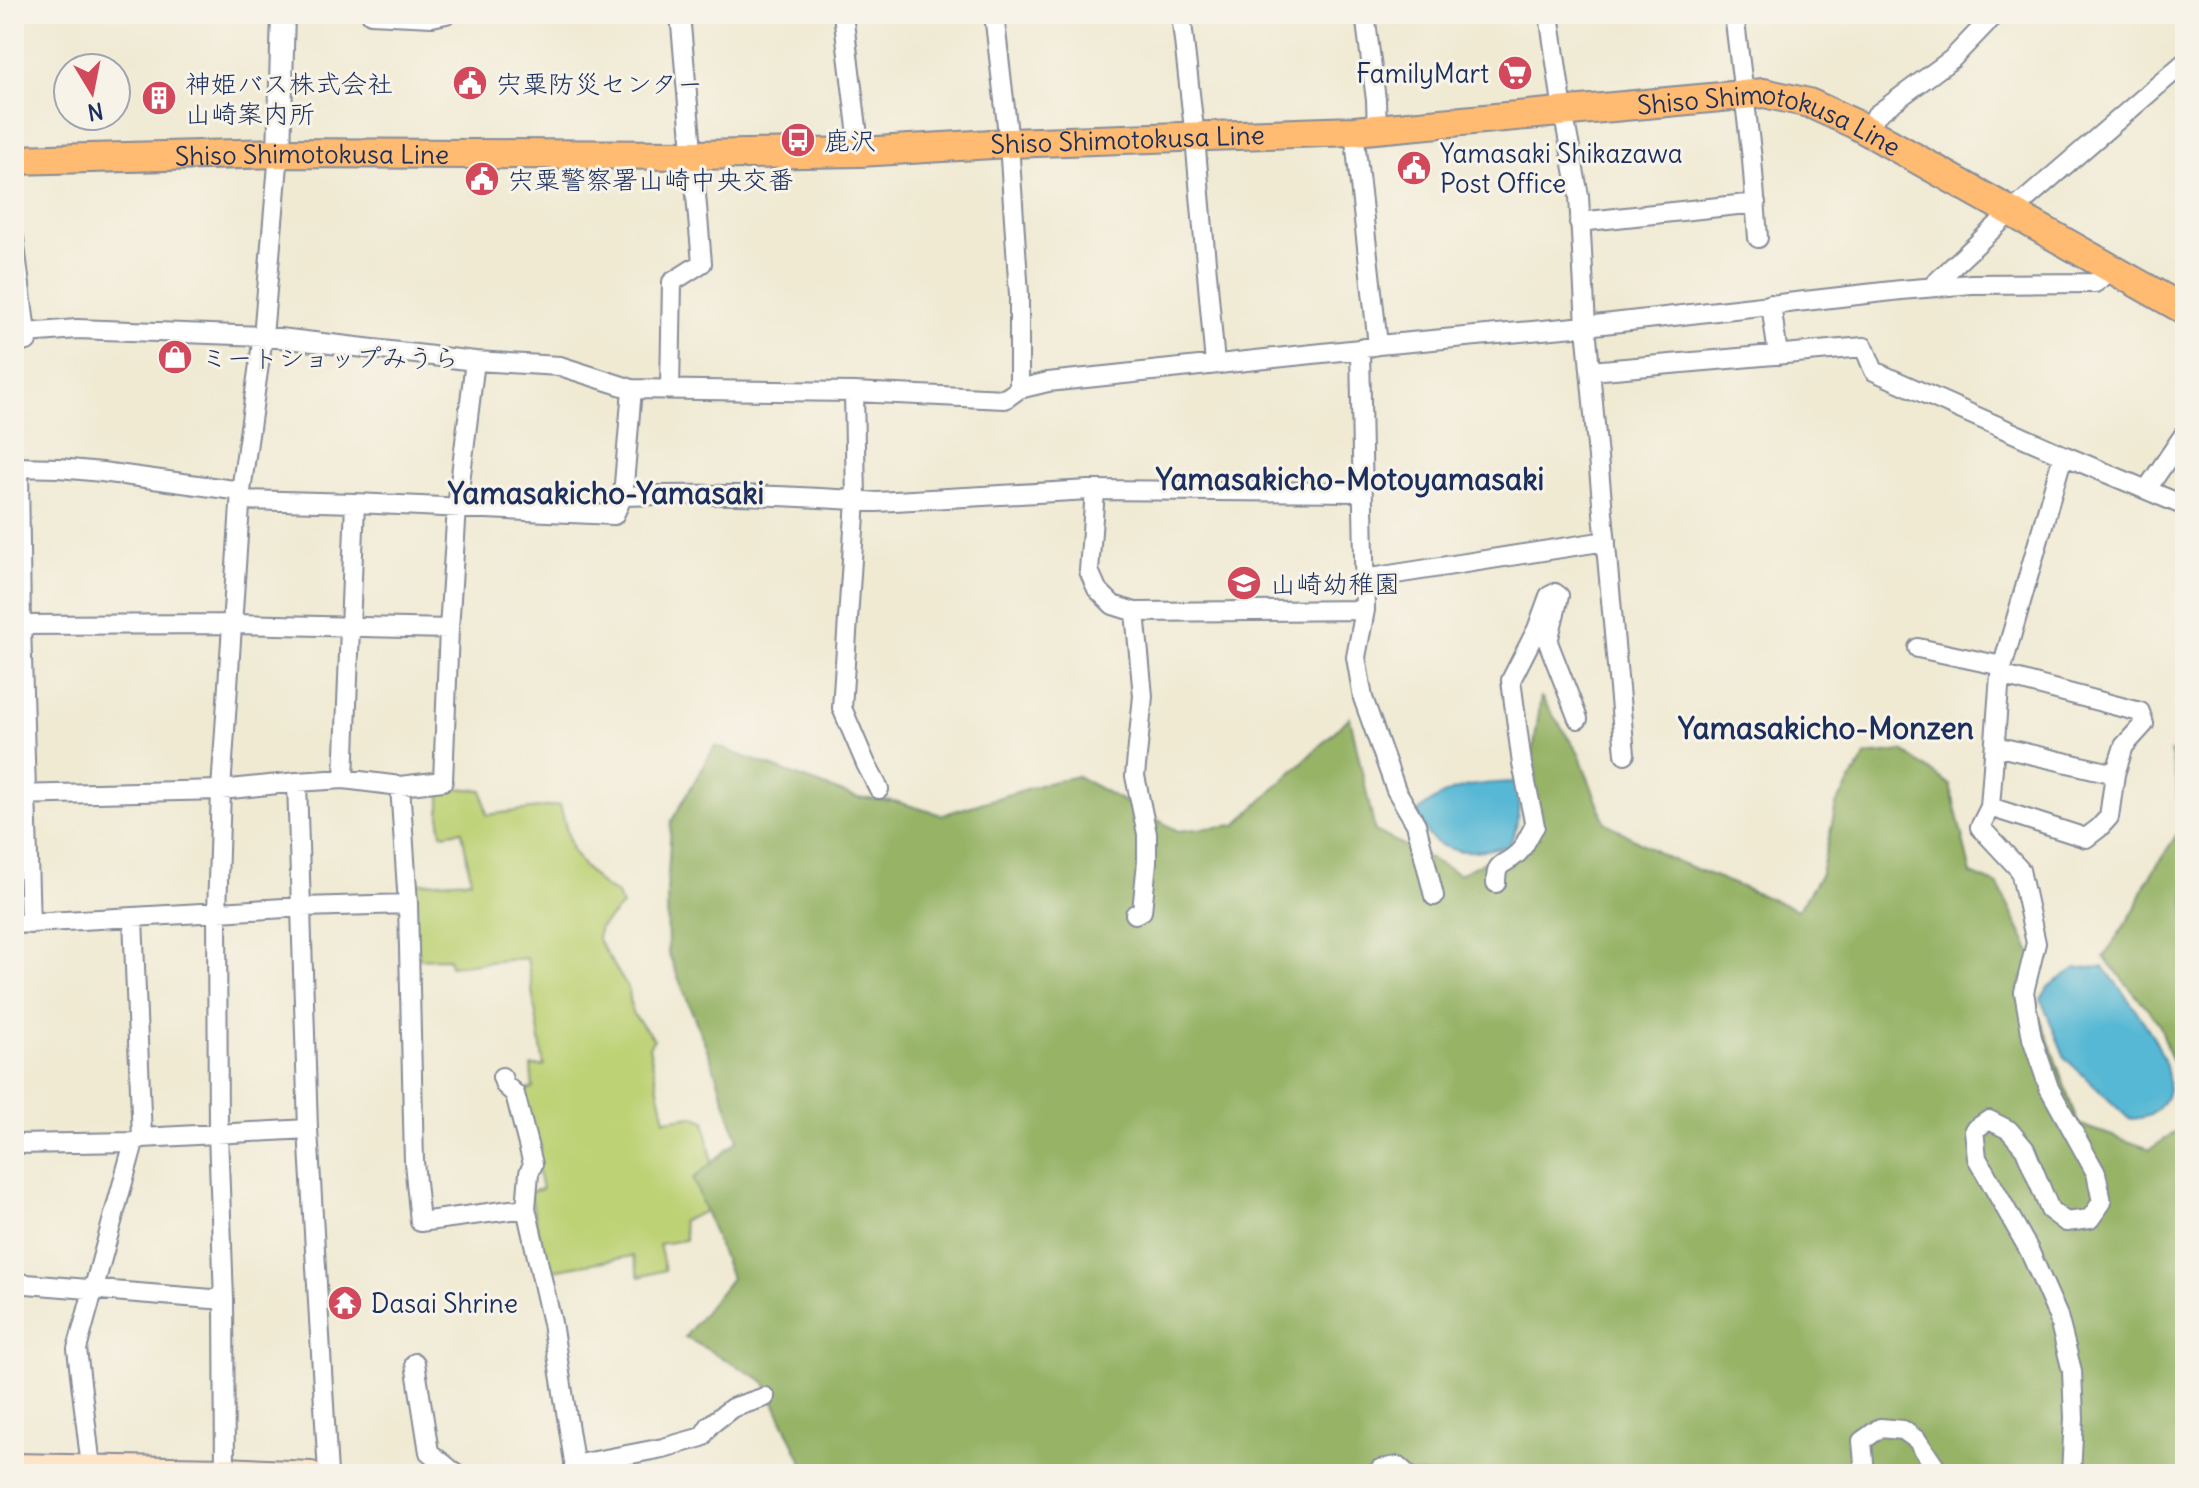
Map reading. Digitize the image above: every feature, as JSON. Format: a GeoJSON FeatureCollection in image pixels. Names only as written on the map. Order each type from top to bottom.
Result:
{"type":"FeatureCollection","features":[{"type":"Feature","properties":{"kind":"main road","name":"Shiso Shimotokusa Line"},"geometry":{"type":"LineString","coordinates":[[14,160],[279,153],[694,155],[860,152],[1009,143],[1365,130],[1770,94],[1809,103],[1869,132],[2185,310]]}},
{"type":"Feature","properties":{"kind":"main road"},"geometry":{"type":"LineString","coordinates":[[14,1466],[311,1474]]}},
{"type":"Feature","properties":{"kind":"street"},"geometry":{"type":"LineString","coordinates":[[225,1472],[224,1300],[218,1133],[217,912],[221,790],[241,496],[263,336],[279,153],[283,14]]}},
{"type":"Feature","properties":{"kind":"street"},"geometry":{"type":"LineString","coordinates":[[371,14],[432,17],[446,14]]}},
{"type":"Feature","properties":{"kind":"street"},"geometry":{"type":"LineString","coordinates":[[670,389],[672,282],[702,263],[680,14]]}},
{"type":"Feature","properties":{"kind":"street"},"geometry":{"type":"LineString","coordinates":[[843,14],[860,152]]}},
{"type":"Feature","properties":{"kind":"street"},"geometry":{"type":"LineString","coordinates":[[994,14],[1009,143],[1019,295],[1019,389]]}},
{"type":"Feature","properties":{"kind":"street"},"geometry":{"type":"LineString","coordinates":[[1181,14],[1215,364]]}},
{"type":"Feature","properties":{"kind":"street"},"geometry":{"type":"LineString","coordinates":[[1365,14],[1376,100],[1365,130],[1369,347],[1362,492],[1365,610],[1356,657],[1363,698],[1396,790],[1416,824],[1434,896]]}},
{"type":"Feature","properties":{"kind":"street"},"geometry":{"type":"LineString","coordinates":[[1549,14],[1579,196],[1586,326],[1625,754]]}},
{"type":"Feature","properties":{"kind":"street"},"geometry":{"type":"LineString","coordinates":[[1734,14],[1758,238]]}},
{"type":"Feature","properties":{"kind":"street"},"geometry":{"type":"LineString","coordinates":[[1869,132],[1876,115],[1952,59],[1995,14]]}},
{"type":"Feature","properties":{"kind":"street"},"geometry":{"type":"LineString","coordinates":[[1931,287],[2011,212],[2185,62]]}},
{"type":"Feature","properties":{"kind":"street"},"geometry":{"type":"LineString","coordinates":[[1579,222],[1756,203]]}},
{"type":"Feature","properties":{"kind":"street"},"geometry":{"type":"LineString","coordinates":[[14,238],[20,338],[77,329],[263,336],[475,361],[560,366],[632,389],[854,392],[1005,399],[1019,389],[1048,382],[1931,287],[2095,283],[2112,270]]}},
{"type":"Feature","properties":{"kind":"street"},"geometry":{"type":"LineString","coordinates":[[1771,304],[1778,355]]}},
{"type":"Feature","properties":{"kind":"street"},"geometry":{"type":"LineString","coordinates":[[1591,371],[1864,347],[1874,371],[2185,506]]}},
{"type":"Feature","properties":{"kind":"street"},"geometry":{"type":"LineString","coordinates":[[20,795],[221,790],[344,779],[400,786],[443,781],[457,507],[475,361]]}},
{"type":"Feature","properties":{"kind":"street"},"geometry":{"type":"LineString","coordinates":[[408,904],[302,907],[22,924],[16,467],[102,472],[241,496],[614,515],[623,496],[632,389]]}},
{"type":"Feature","properties":{"kind":"street"},"geometry":{"type":"LineString","coordinates":[[854,392],[856,500],[842,708],[879,789]]}},
{"type":"Feature","properties":{"kind":"street"},"geometry":{"type":"LineString","coordinates":[[2147,489],[2185,433]]}},
{"type":"Feature","properties":{"kind":"street"},"geometry":{"type":"LineString","coordinates":[[2063,455],[2001,670],[1990,807],[1980,827],[2020,870],[2036,943],[2024,992],[2032,1038],[2049,1088],[2096,1173],[2102,1202],[2090,1219],[2066,1222],[2050,1210],[2025,1149],[2009,1130],[1989,1120],[1974,1130],[1977,1158],[2029,1250],[2058,1316],[2072,1371],[2074,1418],[2071,1474]]}},
{"type":"Feature","properties":{"kind":"street"},"geometry":{"type":"LineString","coordinates":[[623,496],[678,494],[845,498],[877,502],[1095,491],[1362,492]]}},
{"type":"Feature","properties":{"kind":"street"},"geometry":{"type":"LineString","coordinates":[[1095,491],[1089,571],[1097,589],[1113,605],[1135,612],[1365,610]]}},
{"type":"Feature","properties":{"kind":"street"},"geometry":{"type":"LineString","coordinates":[[344,779],[355,503]]}},
{"type":"Feature","properties":{"kind":"street"},"geometry":{"type":"LineString","coordinates":[[1364,579],[1606,541]]}},
{"type":"Feature","properties":{"kind":"street"},"geometry":{"type":"LineString","coordinates":[[1496,883],[1496,870],[1520,853],[1535,826],[1522,764],[1511,680],[1537,629],[1549,596],[1555,593],[1559,596],[1548,642],[1578,719]]}},
{"type":"Feature","properties":{"kind":"street"},"geometry":{"type":"LineString","coordinates":[[1135,612],[1143,696],[1135,776],[1147,834],[1142,911],[1135,914]]}},
{"type":"Feature","properties":{"kind":"street"},"geometry":{"type":"LineString","coordinates":[[17,625],[234,624],[449,629]]}},
{"type":"Feature","properties":{"kind":"street"},"geometry":{"type":"LineString","coordinates":[[1918,648],[2140,712],[2144,724],[2124,746],[2115,774],[2109,817],[2086,838],[1990,807]]}},
{"type":"Feature","properties":{"kind":"street"},"geometry":{"type":"LineString","coordinates":[[1995,746],[2115,774]]}},
{"type":"Feature","properties":{"kind":"street"},"geometry":{"type":"LineString","coordinates":[[297,782],[308,1129],[328,1474]]}},
{"type":"Feature","properties":{"kind":"street"},"geometry":{"type":"LineString","coordinates":[[400,786],[408,904],[414,1162],[420,1222],[526,1208]]}},
{"type":"Feature","properties":{"kind":"street"},"geometry":{"type":"LineString","coordinates":[[85,1469],[77,1349],[138,1140],[133,918]]}},
{"type":"Feature","properties":{"kind":"street"},"geometry":{"type":"LineString","coordinates":[[502,1077],[505,1085],[515,1094],[533,1164],[529,1173],[526,1208],[552,1323],[575,1469],[702,1437],[710,1425],[732,1408],[765,1397]]}},
{"type":"Feature","properties":{"kind":"street"},"geometry":{"type":"LineString","coordinates":[[14,1144],[308,1129]]}},
{"type":"Feature","properties":{"kind":"street"},"geometry":{"type":"LineString","coordinates":[[14,1283],[224,1300]]}},
{"type":"Feature","properties":{"kind":"street"},"geometry":{"type":"LineString","coordinates":[[415,1363],[429,1452],[456,1474]]}},
{"type":"Feature","properties":{"kind":"street"},"geometry":{"type":"LineString","coordinates":[[1865,1474],[1862,1441],[1880,1428],[1903,1430],[1917,1440],[1940,1474]]}},
{"type":"Feature","properties":{"kind":"street"},"geometry":{"type":"LineString","coordinates":[[1381,1474],[1380,1469],[1398,1466],[1407,1474]]}},
{"type":"Feature","properties":{"kind":"green space"},"geometry":{"type":"Polygon","coordinates":[[[1541,697],[1579,754],[1605,822],[1666,857],[1798,910],[1821,874],[1836,805],[1866,755],[1903,751],[1950,785],[1971,874],[1998,885],[2036,963],[2021,980],[2041,1020],[2078,1124],[2150,1149],[2185,1126],[2185,1474],[808,1474],[764,1381],[685,1337],[731,1278],[693,1179],[738,1140],[711,1059],[668,952],[671,822],[715,746],[857,798],[894,801],[942,815],[1077,776],[1178,831],[1236,825],[1350,717],[1375,831],[1459,874],[1520,845],[1541,697]]]}},
{"type":"Feature","properties":{"kind":"green space"},"geometry":{"type":"Polygon","coordinates":[[[2170,752],[2185,757],[2185,1098],[2159,1023],[2104,957],[2179,831],[2177,784],[2170,752]]]}},
{"type":"Feature","properties":{"kind":"green space"},"geometry":{"type":"Polygon","coordinates":[[[440,787],[482,790],[487,815],[560,805],[572,850],[605,888],[616,893],[622,906],[600,927],[597,938],[629,990],[632,1013],[654,1039],[649,1047],[665,1120],[693,1116],[705,1121],[712,1163],[693,1179],[706,1211],[682,1221],[686,1240],[659,1244],[665,1270],[639,1277],[633,1256],[546,1271],[530,1192],[542,1189],[520,1092],[533,1088],[531,1066],[544,1066],[527,958],[450,966],[449,958],[405,959],[402,884],[471,880],[462,831],[442,834],[440,787]]]}},
{"type":"Feature","properties":{"kind":"water"},"geometry":{"type":"Polygon","coordinates":[[[1518,782],[1517,824],[1508,846],[1467,851],[1447,848],[1429,836],[1417,813],[1441,796],[1464,787],[1518,782]]]}},
{"type":"Feature","properties":{"kind":"water"},"geometry":{"type":"Polygon","coordinates":[[[2104,967],[2149,1030],[2166,1067],[2168,1084],[2165,1099],[2155,1112],[2146,1116],[2129,1119],[2065,1058],[2041,999],[2049,986],[2076,968],[2104,967]]]}},
{"type":"Feature","properties":{"kind":"place","name":"FamilyMart"},"geometry":{"type":"Point","coordinates":[1515,73]}},
{"type":"Feature","properties":{"kind":"place","name":"宍粟防災センター"},"geometry":{"type":"Point","coordinates":[470,83]}},
{"type":"Feature","properties":{"kind":"place","name":"神姫バス株式会社 山崎案内所"},"geometry":{"type":"Point","coordinates":[159,98]}},
{"type":"Feature","properties":{"kind":"place","name":"鹿沢"},"geometry":{"type":"Point","coordinates":[798,140]}},
{"type":"Feature","properties":{"kind":"place","name":"Yamasaki Shikazawa Post Office"},"geometry":{"type":"Point","coordinates":[1414,168]}},
{"type":"Feature","properties":{"kind":"place","name":"宍粟警察署山崎中央交番"},"geometry":{"type":"Point","coordinates":[482,179]}},
{"type":"Feature","properties":{"kind":"place","name":"ミートショップみうら"},"geometry":{"type":"Point","coordinates":[175,357]}},
{"type":"Feature","properties":{"kind":"place","name":"山崎幼稚園"},"geometry":{"type":"Point","coordinates":[1244,583]}},
{"type":"Feature","properties":{"kind":"place","name":"Dasai Shrine"},"geometry":{"type":"Point","coordinates":[345,1303]}},
{"type":"Feature","properties":{"kind":"district","name":"Yamasakicho-Motoyamasaki"},"geometry":{"type":"Point","coordinates":[1350,479]}},
{"type":"Feature","properties":{"kind":"district","name":"Yamasakicho-Yamasaki"},"geometry":{"type":"Point","coordinates":[606,493]}},
{"type":"Feature","properties":{"kind":"district","name":"Yamasakicho-Monzen"},"geometry":{"type":"Point","coordinates":[1826,728]}}]}
